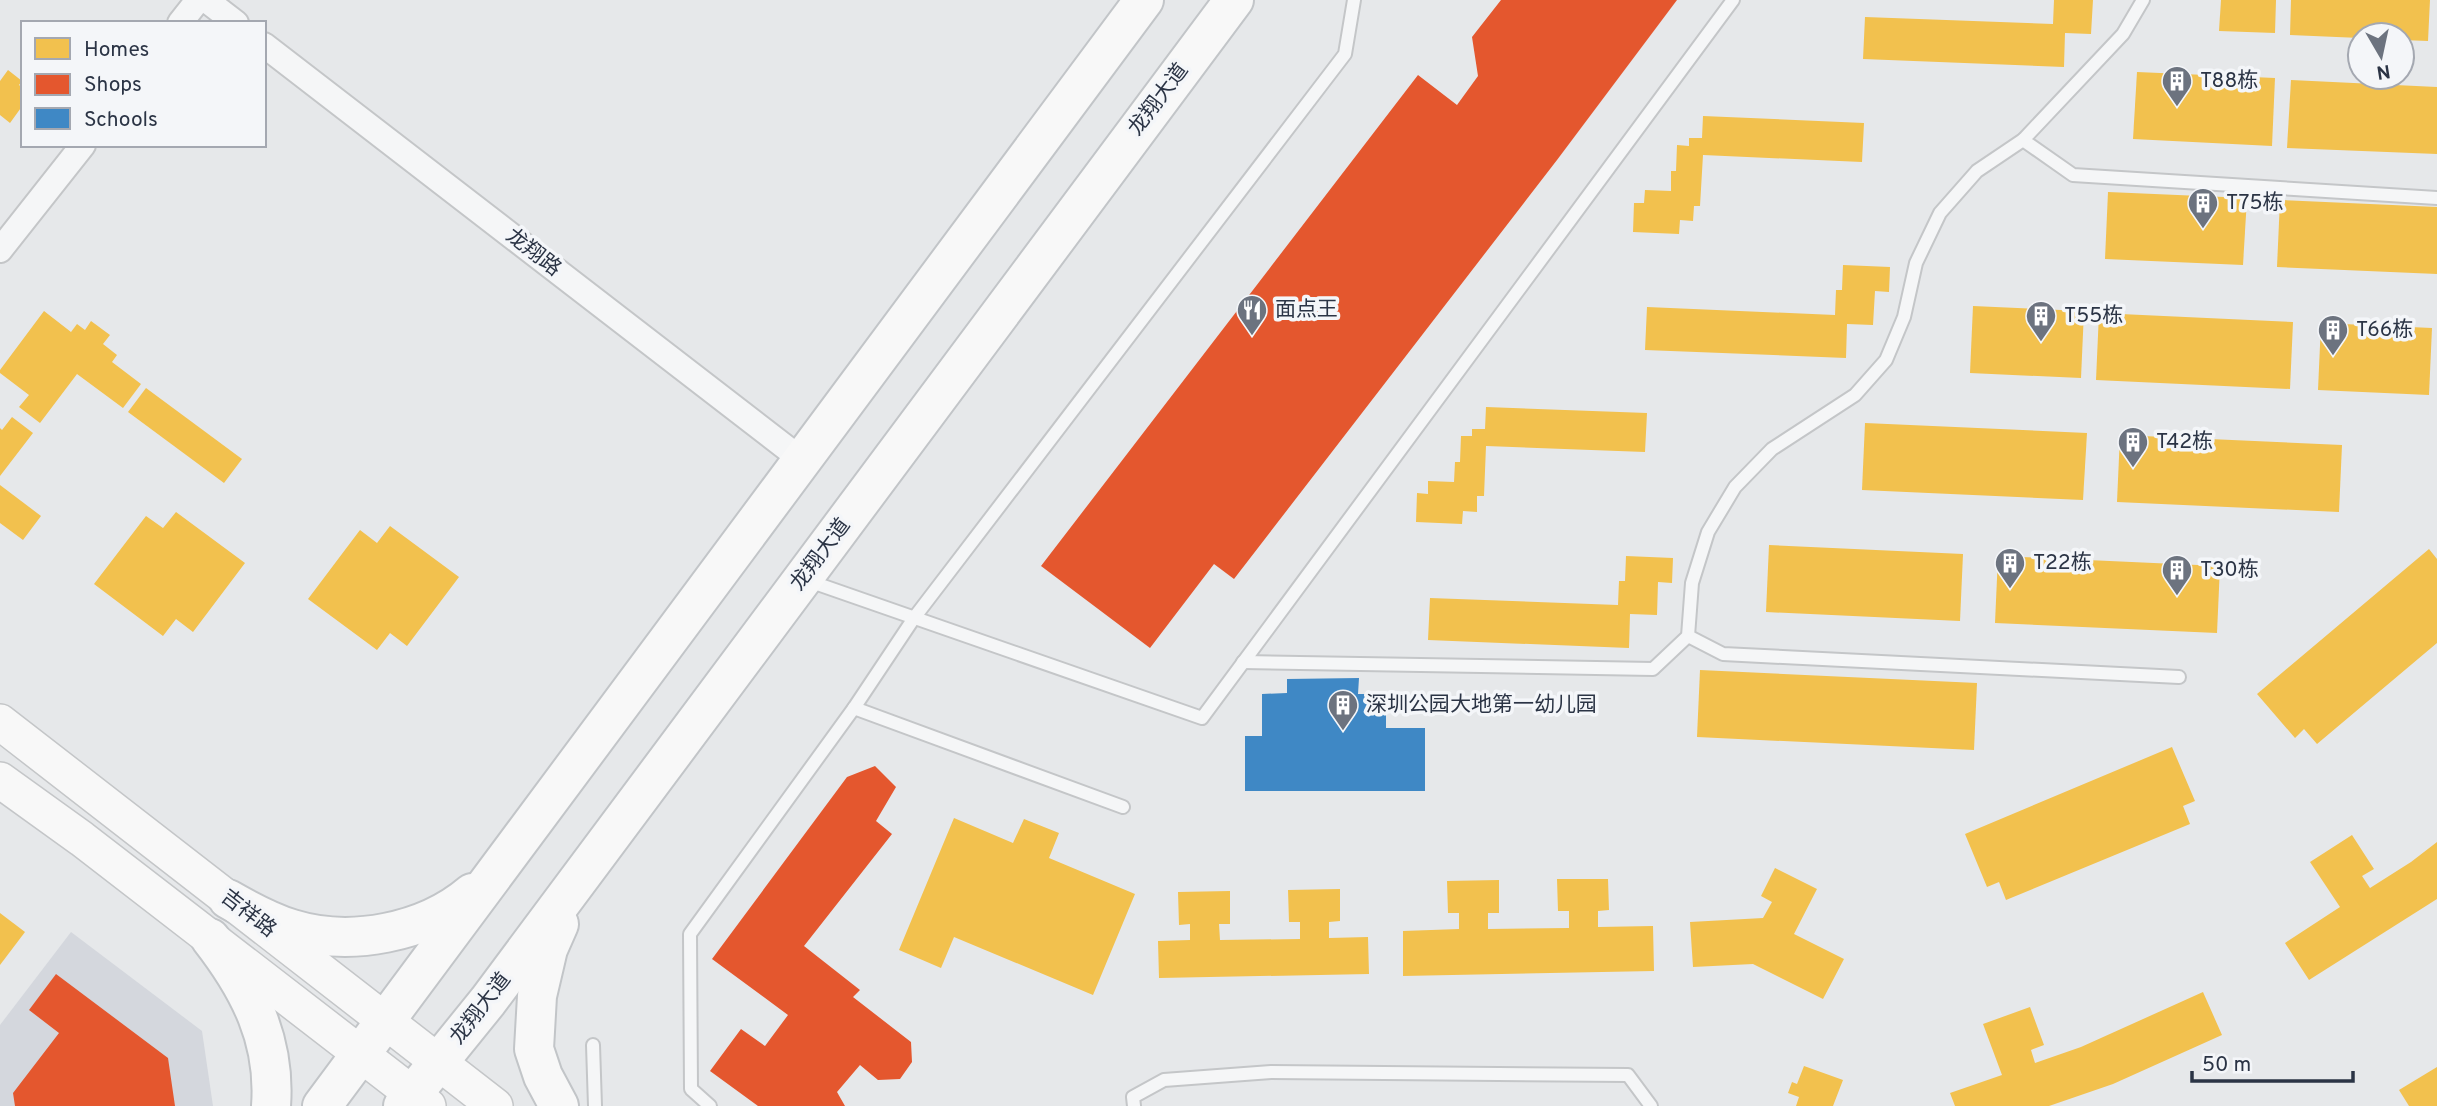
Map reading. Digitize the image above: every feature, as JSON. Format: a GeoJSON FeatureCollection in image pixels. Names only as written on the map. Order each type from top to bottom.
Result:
{"type":"FeatureCollection","features":[{"type":"Feature","properties":{"kind":"main road"},"geometry":{"type":"LineString","coordinates":[[322,1106],[1144,0]]}},
{"type":"Feature","properties":{"kind":"main road","name":"龙翔大道"},"geometry":{"type":"LineString","coordinates":[[415,1102],[438,1063],[488,1001],[1234,0]]}},
{"type":"Feature","properties":{"kind":"main road","name":"吉祥路"},"geometry":{"type":"LineString","coordinates":[[0,722],[495,1106]]}},
{"type":"Feature","properties":{"kind":"main road","name":"吉祥路"},"geometry":{"type":"LineString","coordinates":[[0,779],[361,1054],[415,1102]]}},
{"type":"Feature","properties":{"kind":"main road"},"geometry":{"type":"LineString","coordinates":[[228,899],[260,918],[294,930],[330,936],[367,936],[403,929],[437,915],[469,896],[495,872],[518,842]]}},
{"type":"Feature","properties":{"kind":"main road"},"geometry":{"type":"LineString","coordinates":[[559,1106],[542,1076],[534,1049],[537,996],[548,949],[574,886]]}},
{"type":"Feature","properties":{"kind":"main road"},"geometry":{"type":"LineString","coordinates":[[210,938],[236,972],[255,1009],[267,1049],[271,1106]]}},
{"type":"Feature","properties":{"kind":"street"},"geometry":{"type":"LineString","coordinates":[[182,21],[198,0]]}},
{"type":"Feature","properties":{"kind":"street"},"geometry":{"type":"LineString","coordinates":[[206,0],[233,21]]}},
{"type":"Feature","properties":{"kind":"street","name":"龙翔路"},"geometry":{"type":"LineString","coordinates":[[266,47],[802,460]]}},
{"type":"Feature","properties":{"kind":"street"},"geometry":{"type":"LineString","coordinates":[[0,250],[81,147]]}},
{"type":"Feature","properties":{"kind":"lane"},"geometry":{"type":"LineString","coordinates":[[710,1106],[691,1089],[690,934],[854,708],[914,618],[1345,54],[1354,0]]}},
{"type":"Feature","properties":{"kind":"lane"},"geometry":{"type":"LineString","coordinates":[[802,579],[1202,718],[1732,0]]}},
{"type":"Feature","properties":{"kind":"lane"},"geometry":{"type":"LineString","coordinates":[[1243,662],[1653,669],[1688,636],[1692,583],[1708,532],[1735,487],[1772,449],[1855,395],[1885,360],[1903,317],[1916,263],[1940,213],[1977,171],[2023,140],[2123,34],[2143,0]]}},
{"type":"Feature","properties":{"kind":"lane"},"geometry":{"type":"LineString","coordinates":[[2023,140],[2073,176],[2437,198]]}},
{"type":"Feature","properties":{"kind":"lane"},"geometry":{"type":"LineString","coordinates":[[1688,636],[1723,654],[2179,677]]}},
{"type":"Feature","properties":{"kind":"lane"},"geometry":{"type":"LineString","coordinates":[[854,708],[1123,807]]}},
{"type":"Feature","properties":{"kind":"lane"},"geometry":{"type":"LineString","coordinates":[[593,1045],[595,1106]]}},
{"type":"Feature","properties":{"kind":"lane"},"geometry":{"type":"LineString","coordinates":[[1134,1106],[1133,1097],[1164,1080],[1271,1072],[1628,1075],[1651,1106]]}},
{"type":"Feature","properties":{"kind":"shaded area"},"geometry":{"type":"Polygon","coordinates":[[[71,932],[202,1031],[213,1106],[0,1106],[0,1025],[71,932]]]}},
{"type":"Feature","properties":{"kind":"building: Homes"},"geometry":{"type":"Polygon","coordinates":[[[2054,0],[2093,0],[2091,34],[2065,33],[2064,67],[1863,59],[1865,17],[2053,24],[2054,0]]]}},
{"type":"Feature","properties":{"kind":"building: Homes"},"geometry":{"type":"Polygon","coordinates":[[[2221,0],[2276,0],[2275,33],[2219,31],[2221,0]]]}},
{"type":"Feature","properties":{"kind":"building: Homes"},"geometry":{"type":"Polygon","coordinates":[[[2291,0],[2430,0],[2428,41],[2416,41],[2416,21],[2346,21],[2346,37],[2290,35],[2291,0]]]}},
{"type":"Feature","properties":{"kind":"building: Homes"},"geometry":{"type":"Polygon","coordinates":[[[8,70],[21,80],[21,108],[10,123],[0,115],[0,81],[8,70]]]}},
{"type":"Feature","properties":{"kind":"building: Homes"},"geometry":{"type":"Polygon","coordinates":[[[2137,72],[2275,78],[2272,146],[2133,139],[2137,72]]]}},
{"type":"Feature","properties":{"kind":"building: Homes"},"geometry":{"type":"Polygon","coordinates":[[[2291,80],[2346,83],[2346,91],[2416,91],[2416,86],[2437,87],[2437,154],[2287,148],[2291,80]]]}},
{"type":"Feature","properties":{"kind":"building: Homes"},"geometry":{"type":"Polygon","coordinates":[[[1703,116],[1864,123],[1862,162],[1703,155],[1700,206],[1694,206],[1693,221],[1680,220],[1679,234],[1633,232],[1634,203],[1644,203],[1645,190],[1671,191],[1671,171],[1676,171],[1677,145],[1689,146],[1689,138],[1702,138],[1703,116]]]}},
{"type":"Feature","properties":{"kind":"building: Homes"},"geometry":{"type":"Polygon","coordinates":[[[2108,192],[2247,198],[2243,265],[2105,259],[2108,192]]]}},
{"type":"Feature","properties":{"kind":"building: Homes"},"geometry":{"type":"Polygon","coordinates":[[[2280,200],[2437,207],[2437,274],[2277,267],[2280,200]]]}},
{"type":"Feature","properties":{"kind":"building: Homes"},"geometry":{"type":"Polygon","coordinates":[[[1843,265],[1890,267],[1889,292],[1875,291],[1873,325],[1847,324],[1846,358],[1645,350],[1647,307],[1835,315],[1836,290],[1842,290],[1843,265]]]}},
{"type":"Feature","properties":{"kind":"building: Homes"},"geometry":{"type":"Polygon","coordinates":[[[1973,306],[2084,311],[2081,378],[1970,373],[1973,306]]]}},
{"type":"Feature","properties":{"kind":"building: Homes"},"geometry":{"type":"Polygon","coordinates":[[[44,311],[71,332],[77,324],[85,330],[91,321],[110,335],[103,344],[117,355],[112,362],[141,384],[123,408],[77,374],[40,423],[19,407],[29,395],[0,373],[0,370],[44,311]]]}},
{"type":"Feature","properties":{"kind":"building: Homes"},"geometry":{"type":"Polygon","coordinates":[[[2099,313],[2293,322],[2290,389],[2096,380],[2099,313]]]}},
{"type":"Feature","properties":{"kind":"building: Homes"},"geometry":{"type":"Polygon","coordinates":[[[2321,323],[2432,328],[2429,395],[2318,390],[2321,323]]]}},
{"type":"Feature","properties":{"kind":"building: Homes"},"geometry":{"type":"Polygon","coordinates":[[[146,388],[242,459],[224,483],[128,412],[146,388]]]}},
{"type":"Feature","properties":{"kind":"building: Homes"},"geometry":{"type":"Polygon","coordinates":[[[1486,407],[1647,413],[1645,452],[1486,446],[1484,496],[1477,496],[1477,512],[1463,511],[1462,524],[1416,522],[1417,493],[1428,494],[1428,481],[1454,482],[1455,462],[1460,462],[1461,436],[1472,436],[1472,429],[1485,429],[1486,407]]]}},
{"type":"Feature","properties":{"kind":"building: Homes"},"geometry":{"type":"Polygon","coordinates":[[[12,417],[33,433],[0,476],[0,428],[2,430],[12,417]]]}},
{"type":"Feature","properties":{"kind":"building: Homes"},"geometry":{"type":"Polygon","coordinates":[[[1865,423],[2087,433],[2083,500],[1862,490],[1865,423]]]}},
{"type":"Feature","properties":{"kind":"building: Homes"},"geometry":{"type":"Polygon","coordinates":[[[2120,435],[2342,445],[2339,512],[2117,502],[2120,435]]]}},
{"type":"Feature","properties":{"kind":"building: Homes"},"geometry":{"type":"Polygon","coordinates":[[[0,485],[41,516],[23,540],[0,523],[0,485]]]}},
{"type":"Feature","properties":{"kind":"building: Homes"},"geometry":{"type":"Polygon","coordinates":[[[176,512],[245,563],[193,632],[176,619],[163,636],[94,584],[146,516],[163,528],[176,512]]]}},
{"type":"Feature","properties":{"kind":"building: Homes"},"geometry":{"type":"Polygon","coordinates":[[[390,526],[459,577],[407,646],[390,633],[377,650],[308,599],[360,530],[377,543],[390,526]]]}},
{"type":"Feature","properties":{"kind":"building: Homes"},"geometry":{"type":"Polygon","coordinates":[[[1769,545],[1963,554],[1960,621],[1766,612],[1769,545]]]}},
{"type":"Feature","properties":{"kind":"building: Homes"},"geometry":{"type":"Polygon","coordinates":[[[2429,549],[2437,559],[2437,643],[2317,744],[2304,729],[2295,738],[2257,694],[2429,549]]]}},
{"type":"Feature","properties":{"kind":"building: Homes"},"geometry":{"type":"Polygon","coordinates":[[[1626,556],[1673,558],[1672,583],[1658,582],[1657,615],[1630,614],[1629,648],[1428,640],[1430,598],[1618,605],[1619,581],[1625,581],[1626,556]]]}},
{"type":"Feature","properties":{"kind":"building: Homes"},"geometry":{"type":"Polygon","coordinates":[[[1998,556],[2220,566],[2217,633],[1995,623],[1998,556]]]}},
{"type":"Feature","properties":{"kind":"building: Homes"},"geometry":{"type":"Polygon","coordinates":[[[1700,670],[1977,683],[1974,750],[1697,737],[1700,670]]]}},
{"type":"Feature","properties":{"kind":"building: Homes"},"geometry":{"type":"Polygon","coordinates":[[[2172,747],[2195,801],[2183,806],[2190,824],[2006,900],[1999,882],[1987,887],[1965,834],[2172,747]]]}},
{"type":"Feature","properties":{"kind":"building: Homes"},"geometry":{"type":"Polygon","coordinates":[[[954,818],[1013,843],[1024,819],[1059,833],[1049,858],[1135,894],[1093,995],[954,937],[941,968],[899,950],[954,818]]]}},
{"type":"Feature","properties":{"kind":"building: Homes"},"geometry":{"type":"Polygon","coordinates":[[[2352,835],[2374,869],[2362,876],[2370,888],[2437,842],[2437,899],[2309,980],[2285,943],[2340,907],[2310,862],[2352,835]]]}},
{"type":"Feature","properties":{"kind":"building: Homes"},"geometry":{"type":"Polygon","coordinates":[[[1775,868],[1817,889],[1794,934],[1844,959],[1823,999],[1753,964],[1693,967],[1690,922],[1763,918],[1772,902],[1761,896],[1775,868]]]}},
{"type":"Feature","properties":{"kind":"building: Homes"},"geometry":{"type":"Polygon","coordinates":[[[1557,879],[1608,879],[1609,910],[1598,911],[1598,927],[1653,926],[1654,971],[1403,976],[1403,931],[1459,929],[1459,913],[1448,913],[1447,881],[1499,880],[1499,913],[1488,913],[1488,929],[1569,928],[1569,911],[1558,911],[1557,879]]]}},
{"type":"Feature","properties":{"kind":"building: Homes"},"geometry":{"type":"Polygon","coordinates":[[[1340,889],[1340,921],[1329,922],[1329,938],[1368,937],[1369,974],[1159,978],[1158,941],[1190,940],[1190,924],[1179,925],[1178,892],[1230,891],[1230,924],[1219,924],[1220,940],[1300,939],[1300,922],[1289,922],[1288,890],[1340,889]]]}},
{"type":"Feature","properties":{"kind":"building: Homes"},"geometry":{"type":"Polygon","coordinates":[[[0,913],[25,932],[0,965],[0,913]]]}},
{"type":"Feature","properties":{"kind":"building: Homes"},"geometry":{"type":"Polygon","coordinates":[[[2203,992],[2222,1035],[2113,1084],[2049,1106],[1955,1106],[1950,1093],[2002,1075],[1983,1024],[2030,1007],[2044,1045],[2031,1050],[2035,1063],[2081,1047],[2203,992]]]}},
{"type":"Feature","properties":{"kind":"building: Homes"},"geometry":{"type":"Polygon","coordinates":[[[1804,1066],[1843,1080],[1833,1106],[1796,1106],[1799,1097],[1788,1093],[1792,1082],[1797,1084],[1804,1066]]]}},
{"type":"Feature","properties":{"kind":"building: Homes"},"geometry":{"type":"Polygon","coordinates":[[[2437,1067],[2437,1106],[2409,1106],[2399,1090],[2437,1067]]]}},
{"type":"Feature","properties":{"kind":"building: Shops"},"geometry":{"type":"Polygon","coordinates":[[[1501,0],[1677,0],[1234,579],[1214,564],[1150,648],[1041,566],[1418,75],[1457,105],[1478,76],[1472,37],[1501,0]]]}},
{"type":"Feature","properties":{"kind":"building: Shops"},"geometry":{"type":"Polygon","coordinates":[[[875,766],[896,787],[876,821],[892,834],[804,946],[860,990],[853,997],[911,1042],[912,1062],[900,1079],[878,1080],[860,1065],[837,1092],[845,1106],[758,1106],[710,1071],[741,1029],[765,1046],[788,1015],[712,959],[847,777],[875,766]]]}},
{"type":"Feature","properties":{"kind":"building: Shops"},"geometry":{"type":"Polygon","coordinates":[[[56,974],[168,1058],[175,1106],[15,1106],[13,1093],[59,1033],[29,1010],[56,974]]]}},
{"type":"Feature","properties":{"kind":"building: Schools","name":"深圳公园大地第一幼儿园"},"geometry":{"type":"Polygon","coordinates":[[[1359,678],[1358,694],[1386,694],[1386,728],[1425,728],[1425,791],[1245,791],[1245,736],[1262,736],[1262,694],[1287,693],[1287,679],[1359,678]]]}},
{"type":"Feature","properties":{"kind":"place","name":"T88栋"},"geometry":{"type":"Point","coordinates":[2177,108]}},
{"type":"Feature","properties":{"kind":"place","name":"T75栋"},"geometry":{"type":"Point","coordinates":[2203,230]}},
{"type":"Feature","properties":{"kind":"place","name":"面点王"},"geometry":{"type":"Point","coordinates":[1252,337]}},
{"type":"Feature","properties":{"kind":"place","name":"T55栋"},"geometry":{"type":"Point","coordinates":[2041,343]}},
{"type":"Feature","properties":{"kind":"place","name":"T66栋"},"geometry":{"type":"Point","coordinates":[2333,357]}},
{"type":"Feature","properties":{"kind":"place","name":"T42栋"},"geometry":{"type":"Point","coordinates":[2133,469]}},
{"type":"Feature","properties":{"kind":"place","name":"T22栋"},"geometry":{"type":"Point","coordinates":[2010,590]}},
{"type":"Feature","properties":{"kind":"place","name":"T30栋"},"geometry":{"type":"Point","coordinates":[2177,597]}},
{"type":"Feature","properties":{"kind":"place","name":"深圳公园大地第一幼儿园"},"geometry":{"type":"Point","coordinates":[1343,732]}}]}
